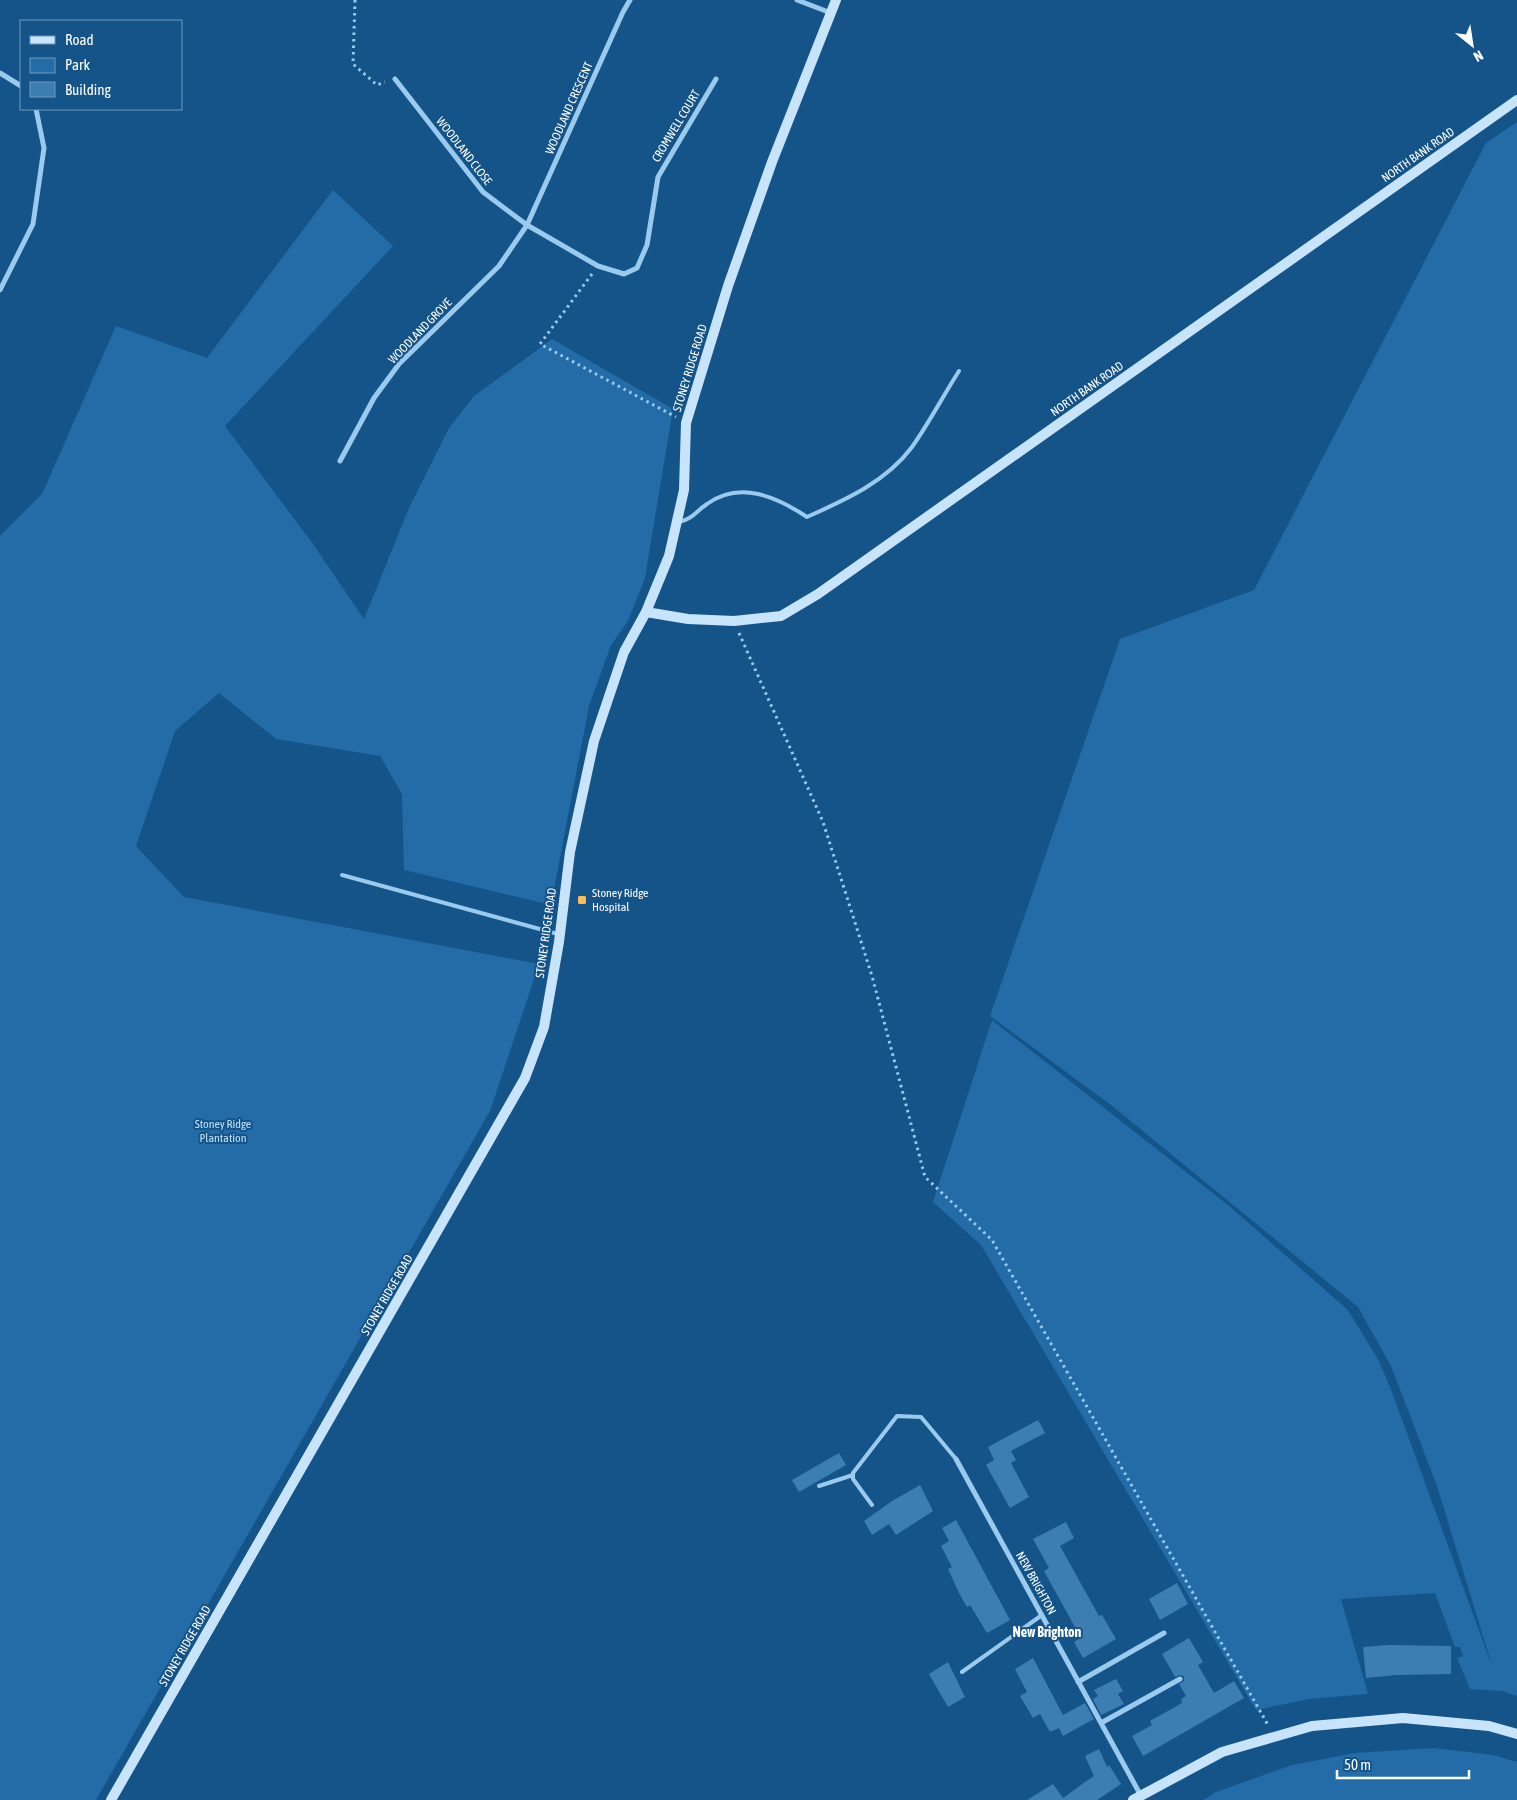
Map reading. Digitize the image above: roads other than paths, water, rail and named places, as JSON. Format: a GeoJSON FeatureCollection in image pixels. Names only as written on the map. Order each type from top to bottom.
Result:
{"type":"FeatureCollection","features":[{"type":"Feature","properties":{"kind":"street","name":"WOODLAND CRESCENT"},"geometry":{"type":"LineString","coordinates":[[527,225],[630,0]]}},
{"type":"Feature","properties":{"kind":"street"},"geometry":{"type":"LineString","coordinates":[[797,0],[831,13]]}},
{"type":"Feature","properties":{"kind":"street","name":"STONEY RIDGE ROAD"},"geometry":{"type":"LineString","coordinates":[[111,1800],[525,1078],[544,1027],[560,934],[570,852],[594,741],[624,652],[646,612],[669,556],[684,490],[686,423],[728,286],[772,162],[836,0]]}},
{"type":"Feature","properties":{"kind":"street"},"geometry":{"type":"LineString","coordinates":[[0,73],[20,85]]}},
{"type":"Feature","properties":{"kind":"street","name":"WOODLAND CLOSE"},"geometry":{"type":"LineString","coordinates":[[395,79],[483,192],[527,225]]}},
{"type":"Feature","properties":{"kind":"street","name":"CROMWELL COURT"},"geometry":{"type":"LineString","coordinates":[[527,225],[598,266],[624,274],[637,268],[647,245],[658,177],[716,79]]}},
{"type":"Feature","properties":{"kind":"street","name":"NORTH BANK ROAD"},"geometry":{"type":"LineString","coordinates":[[646,612],[688,619],[734,621],[781,616],[818,594],[1517,100]]}},
{"type":"Feature","properties":{"kind":"street"},"geometry":{"type":"LineString","coordinates":[[0,290],[33,224],[44,148],[36,110]]}},
{"type":"Feature","properties":{"kind":"street","name":"WOODLAND GROVE"},"geometry":{"type":"LineString","coordinates":[[340,461],[374,398],[399,364],[499,266],[527,225]]}},
{"type":"Feature","properties":{"kind":"street","name":"NEW BRIGHTON"},"geometry":{"type":"LineString","coordinates":[[956,1459],[1101,1723],[1136,1797]]}},
{"type":"Feature","properties":{"kind":"street"},"geometry":{"type":"LineString","coordinates":[[1078,1682],[1164,1633]]}},
{"type":"Feature","properties":{"kind":"street"},"geometry":{"type":"LineString","coordinates":[[1101,1723],[1180,1679]]}},
{"type":"Feature","properties":{"kind":"street"},"geometry":{"type":"LineString","coordinates":[[1136,1797],[1222,1752],[1312,1726],[1403,1718],[1489,1726],[1517,1734]]}},
{"type":"Feature","properties":{"kind":"lane"},"geometry":{"type":"LineString","coordinates":[[676,523],[690,519],[706,504],[721,496],[745,492],[764,495],[787,504],[807,517],[866,488],[888,472],[911,447],[958,371]]}},
{"type":"Feature","properties":{"kind":"lane"},"geometry":{"type":"LineString","coordinates":[[342,875],[560,934]]}},
{"type":"Feature","properties":{"kind":"lane"},"geometry":{"type":"LineString","coordinates":[[872,1505],[853,1475],[855,1468],[897,1416],[920,1417],[956,1459]]}},
{"type":"Feature","properties":{"kind":"lane"},"geometry":{"type":"LineString","coordinates":[[819,1486],[853,1475]]}},
{"type":"Feature","properties":{"kind":"lane"},"geometry":{"type":"LineString","coordinates":[[962,1672],[1042,1615]]}},
{"type":"Feature","properties":{"kind":"place","name":"Stoney Ridge Hospital"},"geometry":{"type":"Point","coordinates":[582,900]}},
{"type":"Feature","properties":{"kind":"district","name":"New Brighton"},"geometry":{"type":"Point","coordinates":[1047,1632]}},
{"type":"Feature","properties":{"kind":"park label","name":"Stoney Ridge Plantation"},"geometry":{"type":"Point","coordinates":[223,1131]}}]}
